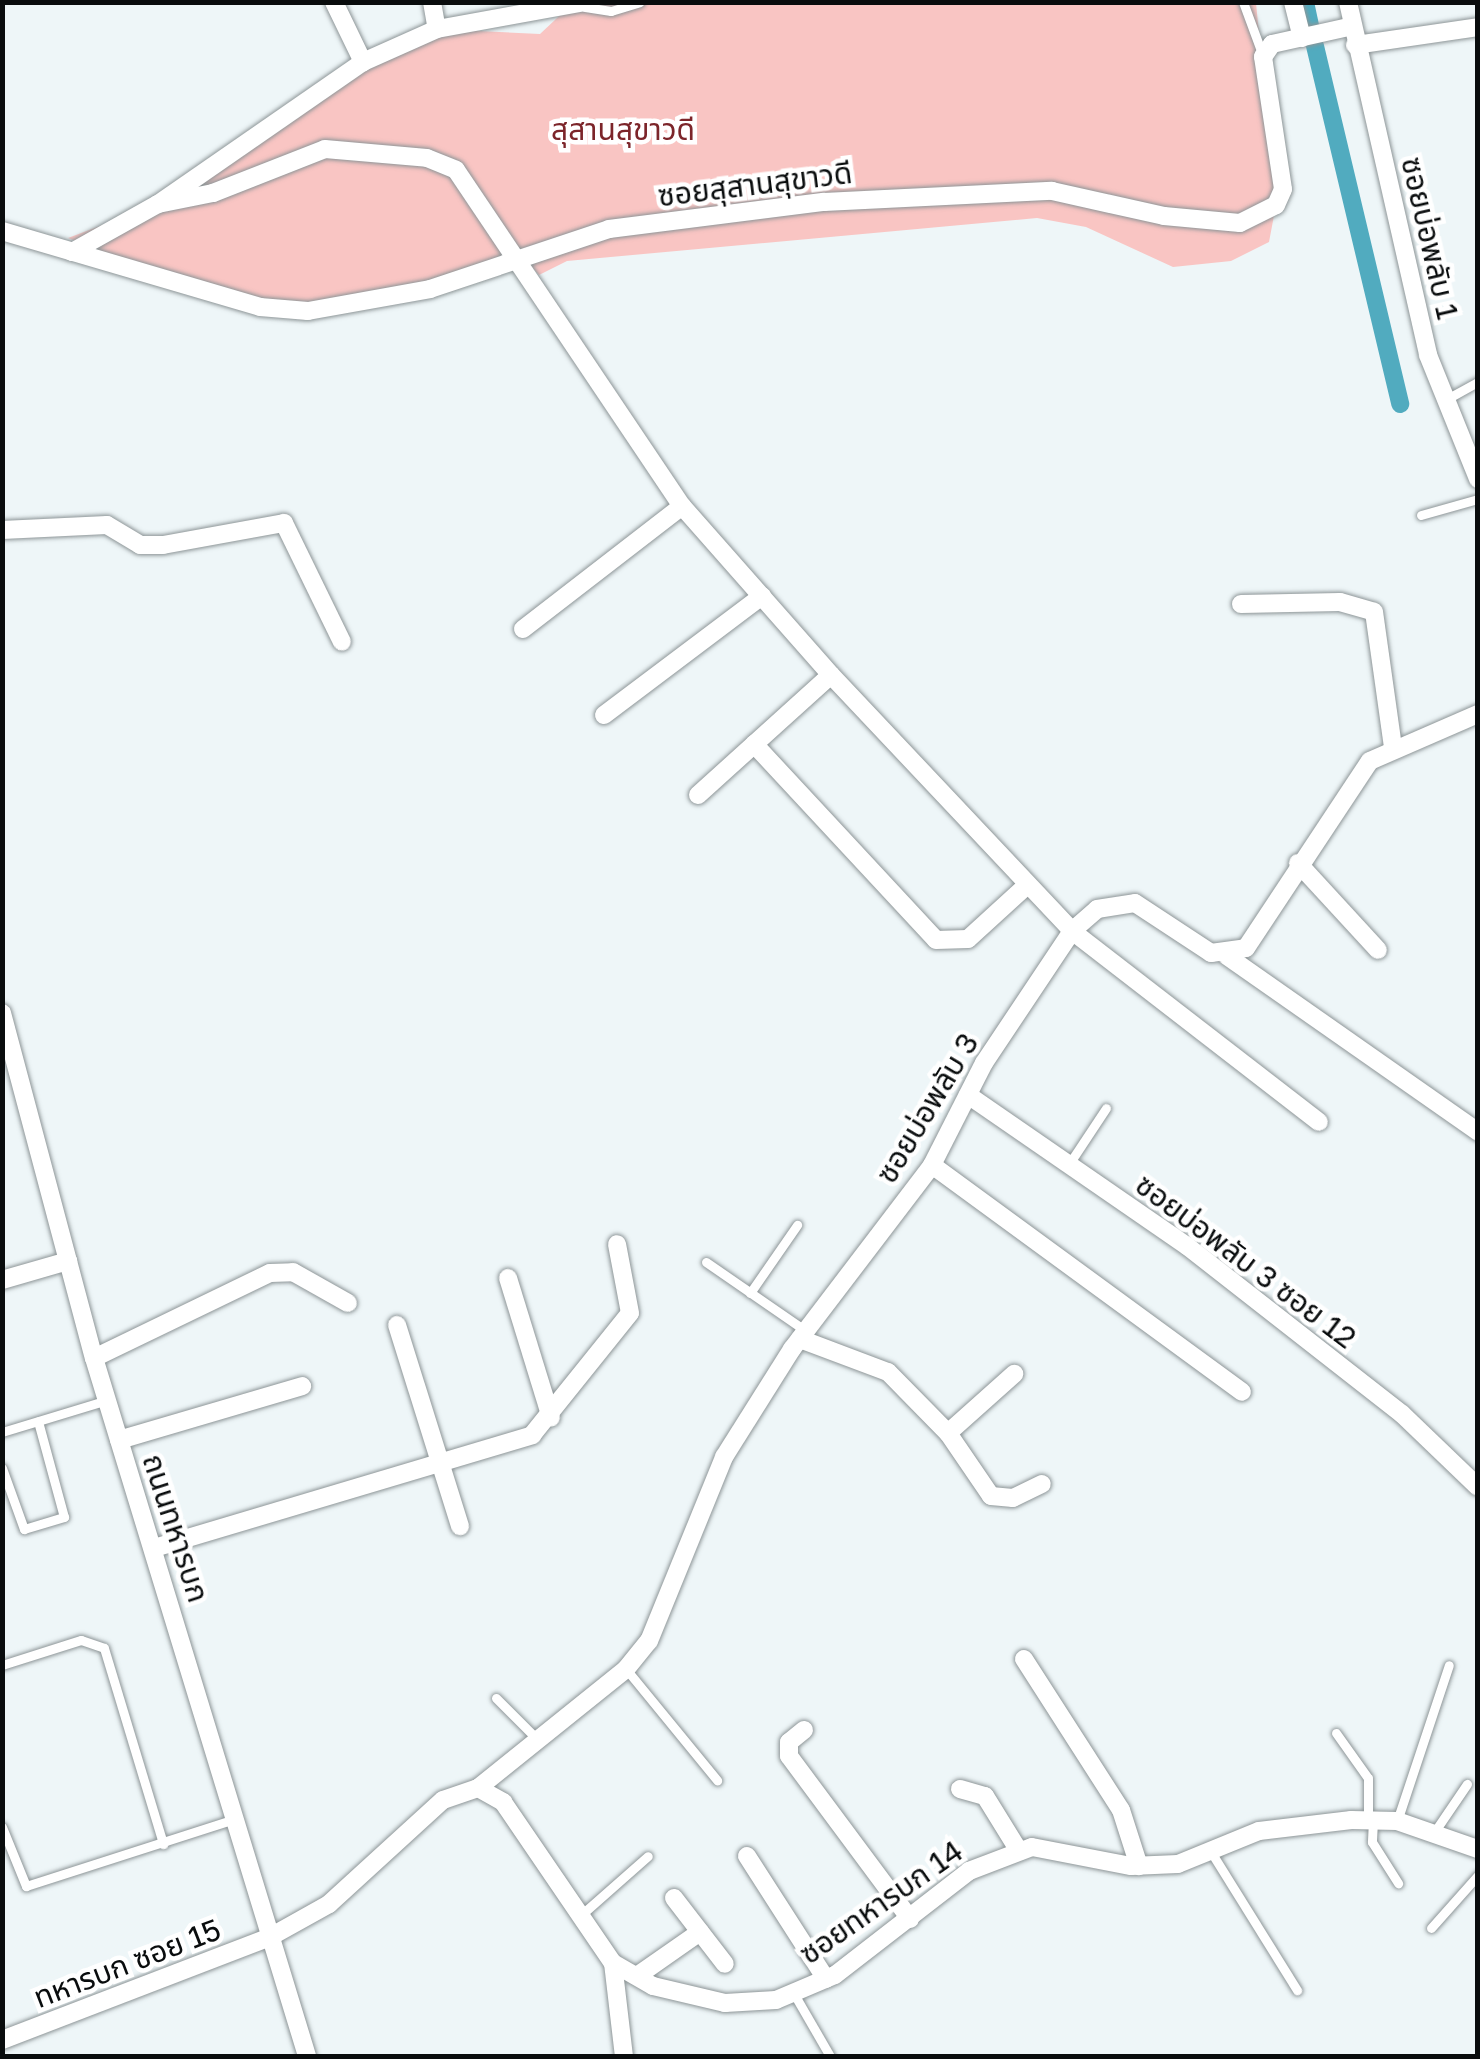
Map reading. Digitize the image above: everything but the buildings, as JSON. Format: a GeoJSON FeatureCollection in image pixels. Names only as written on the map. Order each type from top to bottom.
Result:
{"type":"FeatureCollection","features":[{"type":"Feature","properties":{"kind":"street"},"geometry":{"type":"LineString","coordinates":[[334,2],[364,62]]}},
{"type":"Feature","properties":{"kind":"street"},"geometry":{"type":"LineString","coordinates":[[432,2],[437,29]]}},
{"type":"Feature","properties":{"kind":"street"},"geometry":{"type":"LineString","coordinates":[[1293,2],[1302,38]]}},
{"type":"Feature","properties":{"kind":"street","name":"ซอยบ่อพลับ 1"},"geometry":{"type":"LineString","coordinates":[[1348,2],[1441,402],[1478,478]]}},
{"type":"Feature","properties":{"kind":"street"},"geometry":{"type":"LineString","coordinates":[[72,252],[158,204],[364,62],[437,29],[586,5]]}},
{"type":"Feature","properties":{"kind":"street"},"geometry":{"type":"LineString","coordinates":[[1263,57],[1272,44],[1354,26]]}},
{"type":"Feature","properties":{"kind":"street"},"geometry":{"type":"LineString","coordinates":[[1355,45],[1478,27]]}},
{"type":"Feature","properties":{"kind":"street","name":"ซอยสุสานสุขาวดี"},"geometry":{"type":"LineString","coordinates":[[2,231],[260,307],[308,311],[517,264],[564,240],[610,230],[1002,189],[1052,190],[1218,224],[1250,220],[1276,205],[1283,189],[1263,57]]}},
{"type":"Feature","properties":{"kind":"street"},"geometry":{"type":"LineString","coordinates":[[158,204],[213,193],[325,149],[427,158],[456,170],[682,506],[831,675],[1072,932],[1318,1122]]}},
{"type":"Feature","properties":{"kind":"street"},"geometry":{"type":"LineString","coordinates":[[523,630],[682,506]]}},
{"type":"Feature","properties":{"kind":"street"},"geometry":{"type":"LineString","coordinates":[[2,530],[107,525],[149,545],[284,523],[342,642]]}},
{"type":"Feature","properties":{"kind":"street"},"geometry":{"type":"LineString","coordinates":[[604,715],[762,596]]}},
{"type":"Feature","properties":{"kind":"street"},"geometry":{"type":"LineString","coordinates":[[1240,604],[1340,602],[1374,612],[1393,748]]}},
{"type":"Feature","properties":{"kind":"street"},"geometry":{"type":"LineString","coordinates":[[698,795],[831,675]]}},
{"type":"Feature","properties":{"kind":"street"},"geometry":{"type":"LineString","coordinates":[[1227,956],[1246,948],[1298,864],[1370,761],[1478,714]]}},
{"type":"Feature","properties":{"kind":"street"},"geometry":{"type":"LineString","coordinates":[[754,744],[936,940],[968,939],[1026,886]]}},
{"type":"Feature","properties":{"kind":"street"},"geometry":{"type":"LineString","coordinates":[[1298,864],[1378,950]]}},
{"type":"Feature","properties":{"kind":"street","name":"ซอยบ่อพลับ 3"},"geometry":{"type":"LineString","coordinates":[[478,1788],[626,1668],[668,1601],[724,1456],[803,1335],[932,1165],[968,1095],[1072,932],[1097,909],[1135,903],[1227,956],[1478,1132]]}},
{"type":"Feature","properties":{"kind":"street","name":"ถนนทหารบก"},"geometry":{"type":"LineString","coordinates":[[2,1013],[8,1050],[94,1358],[238,1818],[307,2056]]}},
{"type":"Feature","properties":{"kind":"street","name":"ซอยบ่อพลับ 3 ซอย 12"},"geometry":{"type":"LineString","coordinates":[[968,1095],[1402,1414],[1478,1487]]}},
{"type":"Feature","properties":{"kind":"street"},"geometry":{"type":"LineString","coordinates":[[932,1165],[1242,1392]]}},
{"type":"Feature","properties":{"kind":"street"},"geometry":{"type":"LineString","coordinates":[[154,1548],[532,1435],[551,1418],[630,1313],[617,1244]]}},
{"type":"Feature","properties":{"kind":"street"},"geometry":{"type":"LineString","coordinates":[[2,1280],[68,1262]]}},
{"type":"Feature","properties":{"kind":"street"},"geometry":{"type":"LineString","coordinates":[[94,1358],[270,1272],[293,1272],[348,1303]]}},
{"type":"Feature","properties":{"kind":"street"},"geometry":{"type":"LineString","coordinates":[[508,1278],[551,1418]]}},
{"type":"Feature","properties":{"kind":"street"},"geometry":{"type":"LineString","coordinates":[[397,1325],[460,1526]]}},
{"type":"Feature","properties":{"kind":"street"},"geometry":{"type":"LineString","coordinates":[[803,1335],[888,1372],[948,1432],[991,1496],[1013,1498],[1042,1484]]}},
{"type":"Feature","properties":{"kind":"street"},"geometry":{"type":"LineString","coordinates":[[948,1432],[1014,1374]]}},
{"type":"Feature","properties":{"kind":"street"},"geometry":{"type":"LineString","coordinates":[[119,1440],[302,1386]]}},
{"type":"Feature","properties":{"kind":"street"},"geometry":{"type":"LineString","coordinates":[[1024,1659],[1121,1810],[1139,1866]]}},
{"type":"Feature","properties":{"kind":"street"},"geometry":{"type":"LineString","coordinates":[[804,1730],[789,1742],[789,1756],[910,1918]]}},
{"type":"Feature","properties":{"kind":"street"},"geometry":{"type":"LineString","coordinates":[[270,1937],[329,1904],[442,1800],[478,1788]]}},
{"type":"Feature","properties":{"kind":"street","name":"ซอยทหารบก 14"},"geometry":{"type":"LineString","coordinates":[[478,1788],[503,1802],[613,1964],[637,1976],[725,2003],[794,1993],[826,1979],[969,1872],[1019,1850],[1051,1847],[1139,1866],[1178,1864],[1209,1850],[1302,1822],[1371,1820],[1435,1831],[1478,1849]]}},
{"type":"Feature","properties":{"kind":"street"},"geometry":{"type":"LineString","coordinates":[[960,1789],[985,1796],[1019,1850]]}},
{"type":"Feature","properties":{"kind":"street"},"geometry":{"type":"LineString","coordinates":[[747,1856],[826,1979]]}},
{"type":"Feature","properties":{"kind":"street"},"geometry":{"type":"LineString","coordinates":[[674,1898],[725,1964]]}},
{"type":"Feature","properties":{"kind":"street"},"geometry":{"type":"LineString","coordinates":[[637,1976],[700,1932]]}},
{"type":"Feature","properties":{"kind":"street","name":"ทหารบก ซอย 15"},"geometry":{"type":"LineString","coordinates":[[2,2040],[270,1937]]}},
{"type":"Feature","properties":{"kind":"street"},"geometry":{"type":"LineString","coordinates":[[613,1964],[624,2056]]}},
{"type":"Feature","properties":{"kind":"lane"},"geometry":{"type":"LineString","coordinates":[[586,5],[611,11],[640,2]]}},
{"type":"Feature","properties":{"kind":"lane"},"geometry":{"type":"LineString","coordinates":[[1243,2],[1263,57]]}},
{"type":"Feature","properties":{"kind":"lane"},"geometry":{"type":"LineString","coordinates":[[1441,402],[1478,382]]}},
{"type":"Feature","properties":{"kind":"lane"},"geometry":{"type":"LineString","coordinates":[[1421,515],[1478,499]]}},
{"type":"Feature","properties":{"kind":"lane"},"geometry":{"type":"LineString","coordinates":[[1068,1165],[1106,1108]]}},
{"type":"Feature","properties":{"kind":"lane"},"geometry":{"type":"LineString","coordinates":[[750,1292],[797,1225]]}},
{"type":"Feature","properties":{"kind":"lane"},"geometry":{"type":"LineString","coordinates":[[706,1262],[803,1335]]}},
{"type":"Feature","properties":{"kind":"lane"},"geometry":{"type":"LineString","coordinates":[[2,1432],[107,1400]]}},
{"type":"Feature","properties":{"kind":"lane"},"geometry":{"type":"LineString","coordinates":[[2,1468],[24,1529],[64,1518],[38,1421]]}},
{"type":"Feature","properties":{"kind":"lane"},"geometry":{"type":"LineString","coordinates":[[2,1664],[81,1640],[104,1648],[162,1844]]}},
{"type":"Feature","properties":{"kind":"lane"},"geometry":{"type":"LineString","coordinates":[[1396,1822],[1449,1665]]}},
{"type":"Feature","properties":{"kind":"lane"},"geometry":{"type":"LineString","coordinates":[[626,1668],[718,1780]]}},
{"type":"Feature","properties":{"kind":"lane"},"geometry":{"type":"LineString","coordinates":[[496,1698],[538,1740]]}},
{"type":"Feature","properties":{"kind":"lane"},"geometry":{"type":"LineString","coordinates":[[1336,1734],[1368,1778],[1372,1842],[1398,1883]]}},
{"type":"Feature","properties":{"kind":"lane"},"geometry":{"type":"LineString","coordinates":[[1435,1831],[1467,1784]]}},
{"type":"Feature","properties":{"kind":"lane"},"geometry":{"type":"LineString","coordinates":[[2,1827],[26,1886],[238,1818]]}},
{"type":"Feature","properties":{"kind":"lane"},"geometry":{"type":"LineString","coordinates":[[1209,1850],[1297,1990]]}},
{"type":"Feature","properties":{"kind":"lane"},"geometry":{"type":"LineString","coordinates":[[581,1916],[648,1856]]}},
{"type":"Feature","properties":{"kind":"lane"},"geometry":{"type":"LineString","coordinates":[[1432,1928],[1478,1875]]}},
{"type":"Feature","properties":{"kind":"lane"},"geometry":{"type":"LineString","coordinates":[[794,1993],[830,2056]]}},
{"type":"Feature","properties":{"kind":"green space","name":"สุสานสุขาวดี"},"geometry":{"type":"Polygon","coordinates":[[[573,3],[1256,3],[1276,205],[1269,242],[1231,261],[1173,267],[1086,227],[1037,218],[567,261],[539,275],[523,257],[308,311],[198,289],[68,238],[158,204],[341,81],[437,29],[540,34],[573,3]]]}},
{"type":"Feature","properties":{"kind":"waterway"},"geometry":{"type":"LineString","coordinates":[[1305,2],[1310,25]]}},
{"type":"Feature","properties":{"kind":"waterway"},"geometry":{"type":"LineString","coordinates":[[1315,46],[1400,404]]}}]}
